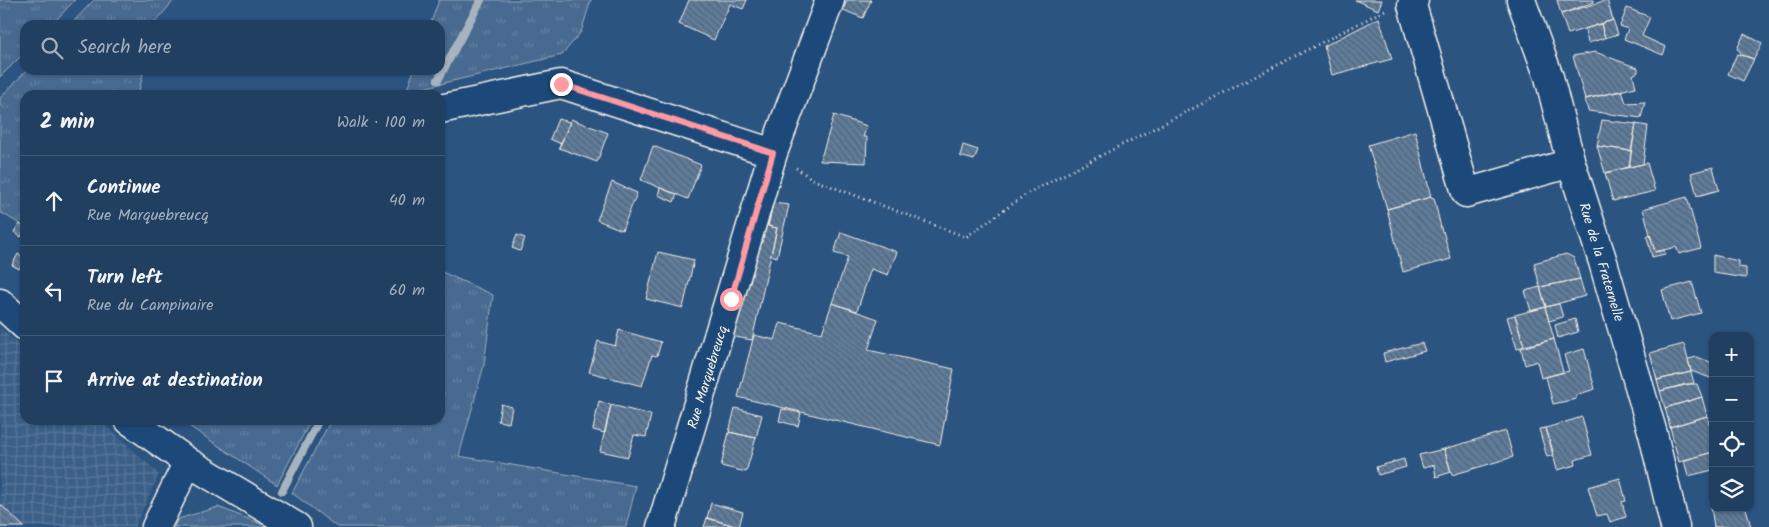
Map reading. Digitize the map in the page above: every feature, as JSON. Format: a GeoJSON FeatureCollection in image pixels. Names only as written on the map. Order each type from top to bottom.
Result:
{"type":"FeatureCollection","features":[{"type":"Feature","properties":{"kind":"street","name":"Rue Marquebreucq"},"geometry":{"type":"LineString","coordinates":[[661,527],[773,153],[830,0]]}},
{"type":"Feature","properties":{"kind":"street","name":"Rue de la Fraternelle"},"geometry":{"type":"LineString","coordinates":[[1521,0],[1549,77],[1571,163],[1604,262],[1653,434],[1675,527]]}},
{"type":"Feature","properties":{"kind":"street"},"geometry":{"type":"LineString","coordinates":[[1413,3],[1466,193],[1571,163]]}},
{"type":"Feature","properties":{"kind":"street"},"geometry":{"type":"LineString","coordinates":[[445,109],[561,84],[773,153]]}},
{"type":"Feature","properties":{"kind":"street"},"geometry":{"type":"LineString","coordinates":[[0,303],[20,321]]}},
{"type":"Feature","properties":{"kind":"street"},"geometry":{"type":"LineString","coordinates":[[136,425],[188,462],[297,527]]}},
{"type":"Feature","properties":{"kind":"street"},"geometry":{"type":"LineString","coordinates":[[156,527],[188,462]]}},
{"type":"Feature","properties":{"kind":"path"},"geometry":{"type":"LineString","coordinates":[[773,153],[814,180],[966,238],[1028,194],[1046,184],[1384,9],[1413,3]]}},
{"type":"Feature","properties":{"kind":"shaded area"},"geometry":{"type":"Polygon","coordinates":[[[0,328],[20,346],[20,425],[105,425],[159,474],[135,527],[0,527],[0,328]]]}},
{"type":"Feature","properties":{"kind":"green space"},"geometry":{"type":"Polygon","coordinates":[[[0,0],[75,0],[56,20],[20,20],[20,57],[0,77],[0,0]]]}},
{"type":"Feature","properties":{"kind":"green space"},"geometry":{"type":"Polygon","coordinates":[[[94,0],[174,0],[157,20],[75,20],[94,0]]]}},
{"type":"Feature","properties":{"kind":"green space"},"geometry":{"type":"Polygon","coordinates":[[[439,0],[591,0],[581,32],[562,55],[414,90],[407,90],[412,75],[445,75],[445,20],[432,20],[439,0]]]}},
{"type":"Feature","properties":{"kind":"green space"},"geometry":{"type":"Polygon","coordinates":[[[22,75],[143,75],[139,90],[20,90],[20,224],[0,212],[0,98],[22,75]]]}},
{"type":"Feature","properties":{"kind":"green space"},"geometry":{"type":"Polygon","coordinates":[[[445,273],[493,295],[484,365],[459,456],[636,486],[626,527],[337,527],[292,493],[328,425],[445,425],[445,273]]]}},
{"type":"Feature","properties":{"kind":"green space"},"geometry":{"type":"Polygon","coordinates":[[[187,425],[308,425],[277,485],[187,425]]]}},
{"type":"Feature","properties":{"kind":"green space"},"geometry":{"type":"Polygon","coordinates":[[[218,507],[269,527],[174,527],[178,519],[218,507]]]}},
{"type":"Feature","properties":{"kind":"building"},"geometry":{"type":"Polygon","coordinates":[[[689,0],[747,0],[743,9],[730,4],[714,40],[679,24],[689,0]]]}},
{"type":"Feature","properties":{"kind":"building"},"geometry":{"type":"Polygon","coordinates":[[[847,0],[871,0],[863,18],[843,10],[847,0]]]}},
{"type":"Feature","properties":{"kind":"building"},"geometry":{"type":"Polygon","coordinates":[[[1355,0],[1382,0],[1378,10],[1355,0]]]}},
{"type":"Feature","properties":{"kind":"building"},"geometry":{"type":"Polygon","coordinates":[[[1557,0],[1594,0],[1594,2],[1561,14],[1557,0]]]}},
{"type":"Feature","properties":{"kind":"building"},"geometry":{"type":"Polygon","coordinates":[[[1607,0],[1613,20],[1568,34],[1561,14],[1607,0]]]}},
{"type":"Feature","properties":{"kind":"building"},"geometry":{"type":"Polygon","coordinates":[[[1627,8],[1650,17],[1642,36],[1666,47],[1663,55],[1624,39],[1628,29],[1620,26],[1627,8]]]}},
{"type":"Feature","properties":{"kind":"building"},"geometry":{"type":"Polygon","coordinates":[[[1379,18],[1392,59],[1332,75],[1324,46],[1379,18]]]}},
{"type":"Feature","properties":{"kind":"building"},"geometry":{"type":"Polygon","coordinates":[[[1613,20],[1618,34],[1605,38],[1601,24],[1613,20]]]}},
{"type":"Feature","properties":{"kind":"building"},"geometry":{"type":"Polygon","coordinates":[[[1601,24],[1605,38],[1588,43],[1585,29],[1601,24]]]}},
{"type":"Feature","properties":{"kind":"building"},"geometry":{"type":"Polygon","coordinates":[[[1744,34],[1762,43],[1754,59],[1740,54],[1741,52],[1737,49],[1744,34]]]}},
{"type":"Feature","properties":{"kind":"building"},"geometry":{"type":"Polygon","coordinates":[[[1595,52],[1638,68],[1638,72],[1633,75],[1636,87],[1585,99],[1573,56],[1595,52]]]}},
{"type":"Feature","properties":{"kind":"building"},"geometry":{"type":"Polygon","coordinates":[[[1737,54],[1754,59],[1743,81],[1728,74],[1737,54]]]}},
{"type":"Feature","properties":{"kind":"building"},"geometry":{"type":"Polygon","coordinates":[[[1622,91],[1626,103],[1645,102],[1641,118],[1588,111],[1585,99],[1622,91]]]}},
{"type":"Feature","properties":{"kind":"building"},"geometry":{"type":"Polygon","coordinates":[[[834,115],[867,126],[863,137],[867,137],[866,163],[820,161],[834,115]]]}},
{"type":"Feature","properties":{"kind":"building"},"geometry":{"type":"Polygon","coordinates":[[[558,119],[570,122],[561,144],[550,139],[558,119]]]}},
{"type":"Feature","properties":{"kind":"building"},"geometry":{"type":"Polygon","coordinates":[[[571,119],[608,133],[597,162],[559,148],[571,119]]]}},
{"type":"Feature","properties":{"kind":"building"},"geometry":{"type":"Polygon","coordinates":[[[1602,120],[1636,124],[1631,151],[1597,146],[1602,120]]]}},
{"type":"Feature","properties":{"kind":"building"},"geometry":{"type":"Polygon","coordinates":[[[1636,124],[1648,126],[1643,164],[1629,167],[1636,124]]]}},
{"type":"Feature","properties":{"kind":"building"},"geometry":{"type":"Polygon","coordinates":[[[1415,131],[1431,197],[1387,209],[1368,145],[1415,131]]]}},
{"type":"Feature","properties":{"kind":"building"},"geometry":{"type":"Polygon","coordinates":[[[963,145],[978,150],[974,160],[960,156],[963,145]]]}},
{"type":"Feature","properties":{"kind":"building"},"geometry":{"type":"Polygon","coordinates":[[[653,146],[701,165],[688,199],[641,180],[653,146]]]}},
{"type":"Feature","properties":{"kind":"building"},"geometry":{"type":"Polygon","coordinates":[[[1597,146],[1631,151],[1629,167],[1605,173],[1597,146]]]}},
{"type":"Feature","properties":{"kind":"building"},"geometry":{"type":"Polygon","coordinates":[[[1647,163],[1655,191],[1613,201],[1605,173],[1647,163]]]}},
{"type":"Feature","properties":{"kind":"building"},"geometry":{"type":"Polygon","coordinates":[[[1713,167],[1719,190],[1697,196],[1691,173],[1713,167]]]}},
{"type":"Feature","properties":{"kind":"building"},"geometry":{"type":"Polygon","coordinates":[[[612,182],[637,193],[622,230],[597,220],[612,182]]]}},
{"type":"Feature","properties":{"kind":"building"},"geometry":{"type":"Polygon","coordinates":[[[660,188],[677,194],[674,202],[658,195],[660,188]]]}},
{"type":"Feature","properties":{"kind":"building"},"geometry":{"type":"Polygon","coordinates":[[[1431,197],[1434,198],[1451,259],[1403,272],[1387,209],[1431,197]]]}},
{"type":"Feature","properties":{"kind":"building"},"geometry":{"type":"Polygon","coordinates":[[[1687,197],[1701,248],[1679,254],[1676,247],[1655,252],[1643,209],[1687,197]]]}},
{"type":"Feature","properties":{"kind":"building"},"geometry":{"type":"Polygon","coordinates":[[[764,200],[773,203],[768,226],[777,228],[752,340],[730,336],[764,200]]]}},
{"type":"Feature","properties":{"kind":"building"},"geometry":{"type":"Polygon","coordinates":[[[773,203],[789,205],[777,257],[771,255],[777,228],[768,226],[773,203]]]}},
{"type":"Feature","properties":{"kind":"building"},"geometry":{"type":"Polygon","coordinates":[[[19,224],[20,224],[20,236],[14,232],[19,224]]]}},
{"type":"Feature","properties":{"kind":"building"},"geometry":{"type":"Polygon","coordinates":[[[841,232],[897,252],[888,275],[871,269],[857,311],[832,303],[848,257],[834,253],[841,232]]]}},
{"type":"Feature","properties":{"kind":"building"},"geometry":{"type":"Polygon","coordinates":[[[517,235],[525,238],[520,251],[512,248],[517,235]]]}},
{"type":"Feature","properties":{"kind":"building"},"geometry":{"type":"Polygon","coordinates":[[[1650,235],[1655,252],[1664,250],[1665,254],[1652,257],[1647,237],[1650,235]]]}},
{"type":"Feature","properties":{"kind":"building"},"geometry":{"type":"Polygon","coordinates":[[[658,252],[694,260],[683,308],[646,299],[658,252]]]}},
{"type":"Feature","properties":{"kind":"building"},"geometry":{"type":"Polygon","coordinates":[[[18,254],[20,255],[19,269],[12,265],[18,254]]]}},
{"type":"Feature","properties":{"kind":"building"},"geometry":{"type":"Polygon","coordinates":[[[1566,254],[1574,258],[1580,279],[1540,287],[1534,263],[1566,254]]]}},
{"type":"Feature","properties":{"kind":"building"},"geometry":{"type":"Polygon","coordinates":[[[1713,255],[1738,261],[1738,267],[1746,268],[1746,278],[1713,273],[1713,255]]]}},
{"type":"Feature","properties":{"kind":"building"},"geometry":{"type":"Polygon","coordinates":[[[1580,279],[1585,296],[1546,307],[1540,287],[1580,279]]]}},
{"type":"Feature","properties":{"kind":"building"},"geometry":{"type":"Polygon","coordinates":[[[1692,282],[1701,313],[1670,321],[1662,290],[1692,282]]]}},
{"type":"Feature","properties":{"kind":"building"},"geometry":{"type":"Polygon","coordinates":[[[1540,287],[1546,307],[1531,311],[1525,291],[1540,287]]]}},
{"type":"Feature","properties":{"kind":"building"},"geometry":{"type":"Polygon","coordinates":[[[832,303],[878,319],[868,350],[954,369],[940,445],[738,397],[754,335],[775,340],[780,323],[822,333],[832,303]]]}},
{"type":"Feature","properties":{"kind":"building"},"geometry":{"type":"Polygon","coordinates":[[[1559,304],[1563,317],[1549,321],[1545,307],[1559,304]]]}},
{"type":"Feature","properties":{"kind":"building"},"geometry":{"type":"Polygon","coordinates":[[[1545,307],[1554,339],[1524,346],[1515,315],[1545,307]]]}},
{"type":"Feature","properties":{"kind":"building"},"geometry":{"type":"Polygon","coordinates":[[[1515,315],[1524,346],[1517,349],[1507,317],[1515,315]]]}},
{"type":"Feature","properties":{"kind":"building"},"geometry":{"type":"Polygon","coordinates":[[[1575,319],[1578,332],[1558,338],[1555,325],[1575,319]]]}},
{"type":"Feature","properties":{"kind":"building"},"geometry":{"type":"Polygon","coordinates":[[[619,330],[661,342],[657,356],[652,355],[642,386],[589,372],[598,341],[615,346],[619,330]]]}},
{"type":"Feature","properties":{"kind":"building"},"geometry":{"type":"Polygon","coordinates":[[[1554,339],[1563,372],[1541,378],[1537,361],[1525,365],[1521,348],[1554,339]]]}},
{"type":"Feature","properties":{"kind":"building"},"geometry":{"type":"Polygon","coordinates":[[[1422,343],[1425,351],[1385,362],[1383,353],[1422,343]]]}},
{"type":"Feature","properties":{"kind":"building"},"geometry":{"type":"Polygon","coordinates":[[[1684,344],[1691,372],[1657,380],[1650,353],[1684,344]]]}},
{"type":"Feature","properties":{"kind":"building"},"geometry":{"type":"Polygon","coordinates":[[[1584,349],[1595,389],[1576,395],[1576,399],[1553,404],[1546,377],[1569,371],[1564,355],[1584,349]]]}},
{"type":"Feature","properties":{"kind":"building"},"geometry":{"type":"Polygon","coordinates":[[[1697,357],[1709,362],[1709,378],[1691,371],[1688,359],[1697,357]]]}},
{"type":"Feature","properties":{"kind":"building"},"geometry":{"type":"Polygon","coordinates":[[[1691,372],[1694,383],[1660,391],[1657,380],[1691,372]]]}},
{"type":"Feature","properties":{"kind":"building"},"geometry":{"type":"Polygon","coordinates":[[[1686,384],[1697,384],[1702,397],[1665,408],[1660,391],[1686,384]]]}},
{"type":"Feature","properties":{"kind":"building"},"geometry":{"type":"Polygon","coordinates":[[[1702,397],[1707,416],[1670,427],[1665,408],[1702,397]]]}},
{"type":"Feature","properties":{"kind":"building"},"geometry":{"type":"Polygon","coordinates":[[[599,401],[611,405],[605,433],[593,430],[599,401]]]}},
{"type":"Feature","properties":{"kind":"building"},"geometry":{"type":"Polygon","coordinates":[[[501,404],[512,407],[509,423],[498,421],[501,404]]]}},
{"type":"Feature","properties":{"kind":"building"},"geometry":{"type":"Polygon","coordinates":[[[611,405],[651,415],[646,437],[634,435],[628,457],[600,451],[611,405]]]}},
{"type":"Feature","properties":{"kind":"building"},"geometry":{"type":"Polygon","coordinates":[[[735,408],[762,415],[756,438],[729,432],[735,408]]]}},
{"type":"Feature","properties":{"kind":"building"},"geometry":{"type":"Polygon","coordinates":[[[782,409],[801,413],[798,426],[779,421],[782,409]]]}},
{"type":"Feature","properties":{"kind":"building"},"geometry":{"type":"Polygon","coordinates":[[[1707,416],[1709,423],[1709,453],[1679,462],[1670,427],[1707,416]]]}},
{"type":"Feature","properties":{"kind":"building"},"geometry":{"type":"Polygon","coordinates":[[[1582,417],[1592,455],[1575,460],[1576,465],[1557,470],[1546,428],[1582,417]]]}},
{"type":"Feature","properties":{"kind":"building"},"geometry":{"type":"Polygon","coordinates":[[[1546,428],[1554,455],[1547,457],[1539,429],[1546,428]]]}},
{"type":"Feature","properties":{"kind":"building"},"geometry":{"type":"Polygon","coordinates":[[[1506,431],[1513,457],[1452,475],[1444,449],[1506,431]]]}},
{"type":"Feature","properties":{"kind":"building"},"geometry":{"type":"Polygon","coordinates":[[[729,432],[756,438],[746,472],[721,466],[729,432]]]}},
{"type":"Feature","properties":{"kind":"building"},"geometry":{"type":"Polygon","coordinates":[[[1444,449],[1451,472],[1436,477],[1434,465],[1423,468],[1419,455],[1444,449]]]}},
{"type":"Feature","properties":{"kind":"building"},"geometry":{"type":"Polygon","coordinates":[[[1709,453],[1709,471],[1688,476],[1684,460],[1709,453]]]}},
{"type":"Feature","properties":{"kind":"building"},"geometry":{"type":"Polygon","coordinates":[[[1404,459],[1406,467],[1378,475],[1376,467],[1404,459]]]}},
{"type":"Feature","properties":{"kind":"building"},"geometry":{"type":"Polygon","coordinates":[[[1620,478],[1626,501],[1622,502],[1626,517],[1610,522],[1607,514],[1597,516],[1588,487],[1620,478]]]}},
{"type":"Feature","properties":{"kind":"building"},"geometry":{"type":"Polygon","coordinates":[[[711,503],[743,512],[739,527],[707,518],[711,503]]]}},
{"type":"Feature","properties":{"kind":"building"},"geometry":{"type":"Polygon","coordinates":[[[0,504],[24,527],[0,527],[0,504]]]}},
{"type":"Feature","properties":{"kind":"building"},"geometry":{"type":"Polygon","coordinates":[[[1712,512],[1747,512],[1751,527],[1714,527],[1712,512]]]}},
{"type":"Feature","properties":{"kind":"building"},"geometry":{"type":"Polygon","coordinates":[[[707,518],[739,527],[704,527],[707,518]]]}},
{"type":"Feature","properties":{"kind":"waterway"},"geometry":{"type":"LineString","coordinates":[[445,67],[481,0]]}},
{"type":"Feature","properties":{"kind":"waterway"},"geometry":{"type":"LineString","coordinates":[[438,80],[441,75]]}},
{"type":"Feature","properties":{"kind":"waterway"},"geometry":{"type":"LineString","coordinates":[[282,491],[316,425]]}},
{"type":"Feature","properties":{"kind":"route"},"geometry":{"type":"LineString","coordinates":[[561,84],[773,153],[731,299]]}}]}
